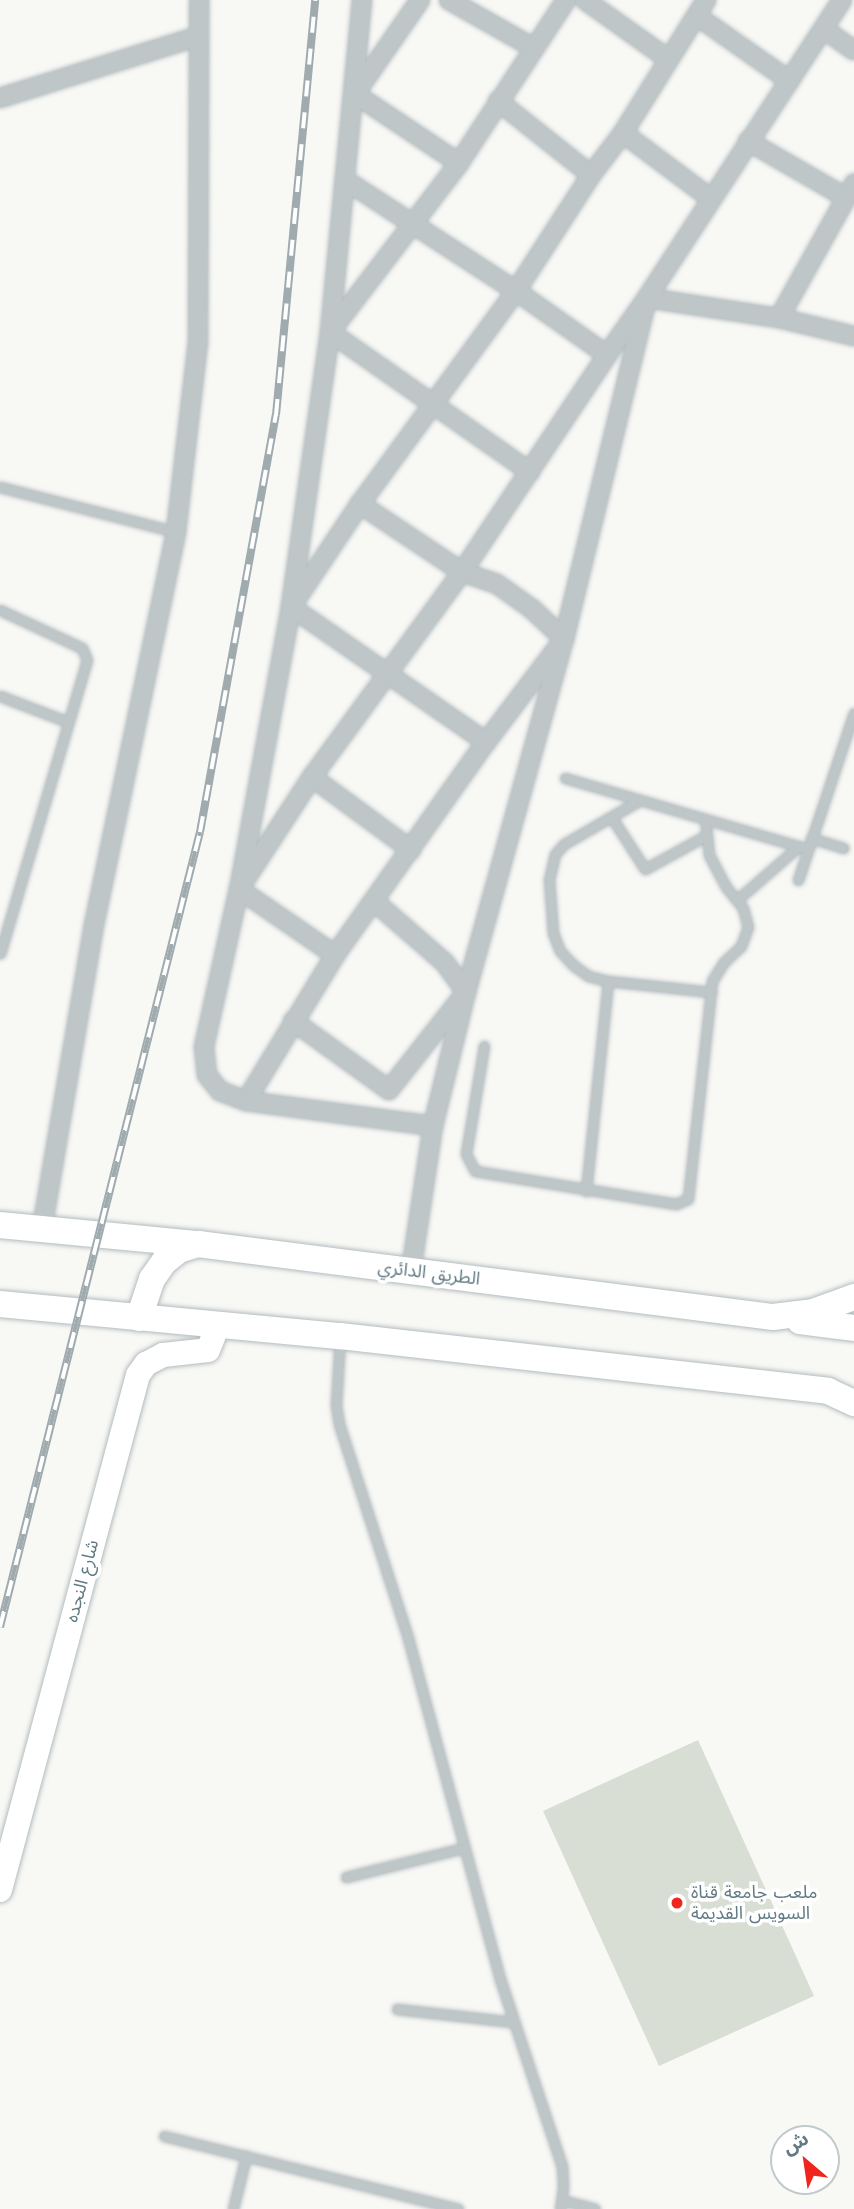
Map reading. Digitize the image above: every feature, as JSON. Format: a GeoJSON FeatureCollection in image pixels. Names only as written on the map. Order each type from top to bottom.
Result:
{"type":"FeatureCollection","features":[{"type":"Feature","properties":{"kind":"main road","name":"الطريق الدائري"},"geometry":{"type":"LineString","coordinates":[[0,1225],[198,1244],[773,1317],[813,1312],[854,1297]]}},
{"type":"Feature","properties":{"kind":"main road"},"geometry":{"type":"LineString","coordinates":[[139,1318],[152,1279],[164,1262],[179,1251],[198,1244]]}},
{"type":"Feature","properties":{"kind":"main road"},"geometry":{"type":"LineString","coordinates":[[0,1304],[340,1336],[841,1392],[854,1403]]}},
{"type":"Feature","properties":{"kind":"main road"},"geometry":{"type":"LineString","coordinates":[[773,1317],[854,1328]]}},
{"type":"Feature","properties":{"kind":"street"},"geometry":{"type":"LineString","coordinates":[[42,1229],[94,925],[176,532],[198,342],[200,0]]}},
{"type":"Feature","properties":{"kind":"street"},"geometry":{"type":"LineString","coordinates":[[362,0],[330,332],[291,607],[239,889],[205,1047],[207,1075],[220,1091],[246,1101],[433,1126]]}},
{"type":"Feature","properties":{"kind":"street"},"geometry":{"type":"LineString","coordinates":[[355,94],[420,0]]}},
{"type":"Feature","properties":{"kind":"street"},"geometry":{"type":"LineString","coordinates":[[449,0],[534,48]]}},
{"type":"Feature","properties":{"kind":"street"},"geometry":{"type":"LineString","coordinates":[[330,332],[459,163],[566,0]]}},
{"type":"Feature","properties":{"kind":"street"},"geometry":{"type":"LineString","coordinates":[[585,0],[668,59]]}},
{"type":"Feature","properties":{"kind":"street"},"geometry":{"type":"LineString","coordinates":[[291,607],[360,504],[516,290],[591,175],[623,133],[706,0]]}},
{"type":"Feature","properties":{"kind":"street"},"geometry":{"type":"LineString","coordinates":[[239,889],[312,777],[462,572],[530,472],[748,141],[825,30],[842,0]]}},
{"type":"Feature","properties":{"kind":"street"},"geometry":{"type":"LineString","coordinates":[[696,16],[790,81]]}},
{"type":"Feature","properties":{"kind":"street"},"geometry":{"type":"LineString","coordinates":[[825,30],[854,50]]}},
{"type":"Feature","properties":{"kind":"street"},"geometry":{"type":"LineString","coordinates":[[0,98],[200,36]]}},
{"type":"Feature","properties":{"kind":"street"},"geometry":{"type":"LineString","coordinates":[[355,94],[459,163]]}},
{"type":"Feature","properties":{"kind":"street"},"geometry":{"type":"LineString","coordinates":[[498,102],[591,175]]}},
{"type":"Feature","properties":{"kind":"street"},"geometry":{"type":"LineString","coordinates":[[623,133],[710,198]]}},
{"type":"Feature","properties":{"kind":"street"},"geometry":{"type":"LineString","coordinates":[[748,141],[850,190],[779,318]]}},
{"type":"Feature","properties":{"kind":"street"},"geometry":{"type":"LineString","coordinates":[[345,180],[516,290],[607,355]]}},
{"type":"Feature","properties":{"kind":"street"},"geometry":{"type":"LineString","coordinates":[[647,298],[779,318],[854,336]]}},
{"type":"Feature","properties":{"kind":"street"},"geometry":{"type":"LineString","coordinates":[[411,1271],[433,1126],[466,992],[564,639],[647,298]]}},
{"type":"Feature","properties":{"kind":"street"},"geometry":{"type":"LineString","coordinates":[[330,332],[530,472]]}},
{"type":"Feature","properties":{"kind":"street"},"geometry":{"type":"LineString","coordinates":[[360,504],[462,572],[497,584],[532,609],[564,639]]}},
{"type":"Feature","properties":{"kind":"street"},"geometry":{"type":"LineString","coordinates":[[291,607],[485,743]]}},
{"type":"Feature","properties":{"kind":"street"},"geometry":{"type":"LineString","coordinates":[[246,1101],[335,955],[485,743],[564,639]]}},
{"type":"Feature","properties":{"kind":"street"},"geometry":{"type":"LineString","coordinates":[[312,777],[411,850]]}},
{"type":"Feature","properties":{"kind":"street"},"geometry":{"type":"LineString","coordinates":[[239,889],[335,955]]}},
{"type":"Feature","properties":{"kind":"street"},"geometry":{"type":"LineString","coordinates":[[375,902],[445,963],[466,992]]}},
{"type":"Feature","properties":{"kind":"street"},"geometry":{"type":"LineString","coordinates":[[385,1120],[389,1090],[466,992]]}},
{"type":"Feature","properties":{"kind":"street"},"geometry":{"type":"LineString","coordinates":[[293,1021],[389,1090]]}},
{"type":"Feature","properties":{"kind":"street","name":"شارع النجده"},"geometry":{"type":"LineString","coordinates":[[0,1890],[138,1375],[146,1364],[163,1354],[208,1350],[218,1325]]}},
{"type":"Feature","properties":{"kind":"lane"},"geometry":{"type":"LineString","coordinates":[[0,487],[176,532]]}},
{"type":"Feature","properties":{"kind":"lane"},"geometry":{"type":"LineString","coordinates":[[0,610],[86,652],[87,660],[0,953]]}},
{"type":"Feature","properties":{"kind":"lane"},"geometry":{"type":"LineString","coordinates":[[0,696],[68,722]]}},
{"type":"Feature","properties":{"kind":"lane"},"geometry":{"type":"LineString","coordinates":[[737,900],[803,848],[811,838],[854,712]]}},
{"type":"Feature","properties":{"kind":"lane"},"geometry":{"type":"LineString","coordinates":[[565,778],[803,848]]}},
{"type":"Feature","properties":{"kind":"lane"},"geometry":{"type":"LineString","coordinates":[[640,800],[564,844],[555,854],[549,879],[550,915],[560,951],[572,965],[588,976],[608,981],[711,992]]}},
{"type":"Feature","properties":{"kind":"lane"},"geometry":{"type":"LineString","coordinates":[[612,818],[645,869],[705,836]]}},
{"type":"Feature","properties":{"kind":"lane"},"geometry":{"type":"LineString","coordinates":[[484,1046],[466,1154],[470,1167],[481,1174],[586,1191],[676,1204],[688,1199],[711,992],[715,973],[746,937],[747,917],[716,872],[705,836],[705,819]]}},
{"type":"Feature","properties":{"kind":"lane"},"geometry":{"type":"LineString","coordinates":[[811,838],[844,848]]}},
{"type":"Feature","properties":{"kind":"lane"},"geometry":{"type":"LineString","coordinates":[[798,880],[803,848]]}},
{"type":"Feature","properties":{"kind":"lane"},"geometry":{"type":"LineString","coordinates":[[586,1191],[608,981]]}},
{"type":"Feature","properties":{"kind":"lane"},"geometry":{"type":"LineString","coordinates":[[340,1336],[336,1405],[339,1424],[408,1638],[463,1848],[513,2022],[562,2166],[561,2204],[595,2209]]}},
{"type":"Feature","properties":{"kind":"lane"},"geometry":{"type":"LineString","coordinates":[[346,1877],[463,1848]]}},
{"type":"Feature","properties":{"kind":"lane"},"geometry":{"type":"LineString","coordinates":[[397,2010],[513,2022]]}},
{"type":"Feature","properties":{"kind":"lane"},"geometry":{"type":"LineString","coordinates":[[164,2136],[458,2209]]}},
{"type":"Feature","properties":{"kind":"lane"},"geometry":{"type":"LineString","coordinates":[[233,2209],[246,2156]]}},
{"type":"Feature","properties":{"kind":"shaded area"},"geometry":{"type":"Polygon","coordinates":[[[698,1740],[814,1996],[659,2066],[543,1811],[698,1740]]]}},
{"type":"Feature","properties":{"kind":"railway"},"geometry":{"type":"LineString","coordinates":[[0,1627],[200,832],[276,415],[315,0]]}},
{"type":"Feature","properties":{"kind":"place","name":"ملعب جامعة قناة السويس القديمة"},"geometry":{"type":"Point","coordinates":[677,1903]}}]}
